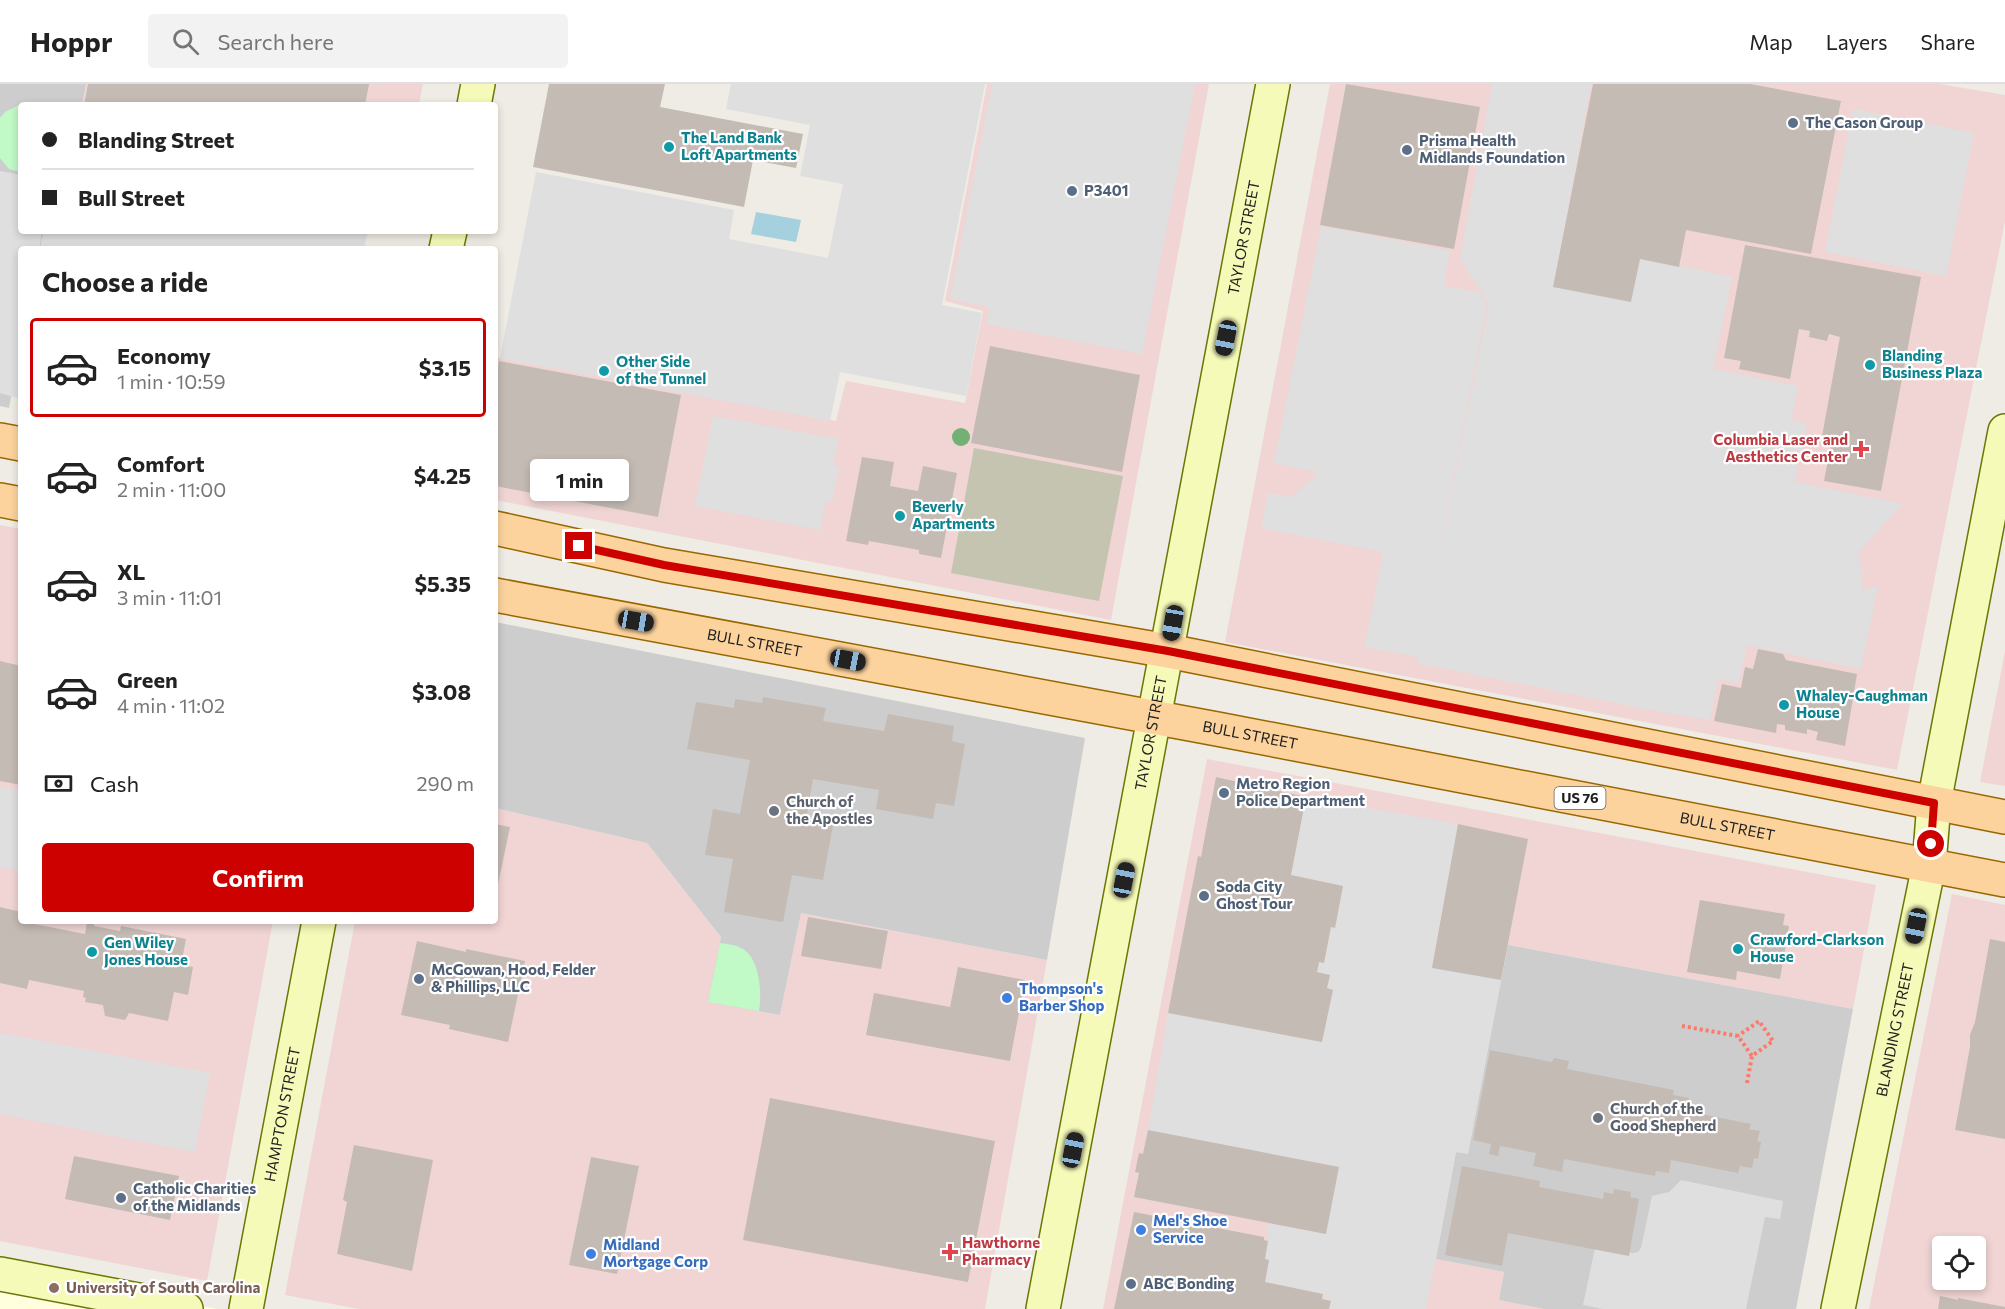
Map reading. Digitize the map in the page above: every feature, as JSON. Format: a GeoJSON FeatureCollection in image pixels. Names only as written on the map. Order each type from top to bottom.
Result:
{"type":"FeatureCollection","features":[{"type":"Feature","properties":{"kind":"main road"},"geometry":{"type":"LineString","coordinates":[[0,440],[18,443]]}},
{"type":"Feature","properties":{"kind":"main road"},"geometry":{"type":"LineString","coordinates":[[0,500],[18,503]]}},
{"type":"Feature","properties":{"kind":"main road"},"geometry":{"type":"LineString","coordinates":[[498,529],[664,565],[1168,651],[2005,817]]}},
{"type":"Feature","properties":{"kind":"main road","name":"BULL STREET"},"geometry":{"type":"LineString","coordinates":[[498,596],[1155,717],[2005,880]]}},
{"type":"Feature","properties":{"kind":"street"},"geometry":{"type":"LineString","coordinates":[[475,102],[478,84]]}},
{"type":"Feature","properties":{"kind":"street","name":"TAYLOR STREET"},"geometry":{"type":"LineString","coordinates":[[1043,1309],[1273,84]]}},
{"type":"Feature","properties":{"kind":"street","name":"BLANDING STREET"},"geometry":{"type":"LineString","coordinates":[[1838,1309],[1929,865],[1934,803],[2005,431]]}},
{"type":"Feature","properties":{"kind":"street","name":"HAMPTON STREET"},"geometry":{"type":"LineString","coordinates":[[246,1309],[318,924]]}},
{"type":"Feature","properties":{"kind":"street"},"geometry":{"type":"LineString","coordinates":[[0,1274],[186,1309]]}},
{"type":"Feature","properties":{"kind":"path"},"geometry":{"type":"LineString","coordinates":[[1682,1026],[1738,1035],[1759,1021],[1773,1041],[1752,1056],[1747,1083]]}},
{"type":"Feature","properties":{"kind":"path"},"geometry":{"type":"LineString","coordinates":[[1738,1035],[1752,1056]]}},
{"type":"Feature","properties":{"kind":"shaded area"},"geometry":{"type":"Polygon","coordinates":[[[0,84],[86,84],[83,102],[18,102],[18,234],[43,234],[41,246],[18,246],[18,362],[9,408],[0,406],[0,84]]]}},
{"type":"Feature","properties":{"kind":"shaded area"},"geometry":{"type":"Polygon","coordinates":[[[86,84],[423,84],[420,102],[83,102],[86,84]]]}},
{"type":"Feature","properties":{"kind":"shaded area"},"geometry":{"type":"Polygon","coordinates":[[[731,84],[985,84],[942,305],[982,313],[966,396],[840,372],[830,421],[500,358],[536,172],[734,210],[729,239],[828,258],[843,184],[800,176],[810,125],[726,109],[731,84]]]}},
{"type":"Feature","properties":{"kind":"shaded area"},"geometry":{"type":"Polygon","coordinates":[[[987,84],[1209,84],[1111,620],[498,501],[498,358],[836,421],[846,381],[965,403],[983,311],[945,301],[987,84]]]}},
{"type":"Feature","properties":{"kind":"shaded area","name":"P3401"},"geometry":{"type":"Polygon","coordinates":[[[992,84],[1195,84],[1142,354],[987,324],[989,307],[950,299],[992,84]]]}},
{"type":"Feature","properties":{"kind":"shaded area"},"geometry":{"type":"Polygon","coordinates":[[[1330,84],[1940,84],[2005,95],[2005,221],[1897,770],[1225,642],[1330,84]]]}},
{"type":"Feature","properties":{"kind":"shaded area"},"geometry":{"type":"Polygon","coordinates":[[[1492,84],[1591,84],[1554,284],[1637,257],[1732,277],[1713,369],[1798,386],[1791,420],[1807,424],[1795,482],[1903,504],[1859,551],[1863,591],[1878,586],[1861,669],[1747,645],[1739,683],[1718,679],[1710,720],[1417,663],[1418,657],[1365,647],[1383,552],[1261,528],[1268,493],[1291,497],[1316,476],[1316,472],[1274,463],[1321,226],[1450,251],[1444,286],[1478,292],[1487,305],[1419,655],[1489,305],[1460,259],[1492,84]]]}},
{"type":"Feature","properties":{"kind":"shaded area"},"geometry":{"type":"Polygon","coordinates":[[[1853,109],[1974,133],[1946,276],[1825,252],[1853,109]]]}},
{"type":"Feature","properties":{"kind":"shaded area"},"geometry":{"type":"Polygon","coordinates":[[[0,171],[18,174],[18,234],[42,234],[40,246],[18,246],[18,398],[0,393],[0,171]]]}},
{"type":"Feature","properties":{"kind":"shaded area"},"geometry":{"type":"Polygon","coordinates":[[[43,234],[367,234],[365,246],[41,246],[43,234]]]}},
{"type":"Feature","properties":{"kind":"shaded area"},"geometry":{"type":"Polygon","coordinates":[[[713,416],[839,439],[833,465],[839,467],[832,502],[826,501],[820,530],[695,506],[713,416]]]}},
{"type":"Feature","properties":{"kind":"shaded area"},"geometry":{"type":"Polygon","coordinates":[[[974,448],[1123,476],[1099,601],[951,573],[974,448]]]}},
{"type":"Feature","properties":{"kind":"shaded area"},"geometry":{"type":"Polygon","coordinates":[[[0,525],[18,528],[18,924],[272,924],[207,1281],[0,1241],[0,525]]]}},
{"type":"Feature","properties":{"kind":"shaded area"},"geometry":{"type":"Polygon","coordinates":[[[498,623],[1085,738],[1047,960],[801,913],[780,1015],[708,1002],[721,937],[647,843],[498,809],[498,623]]]}},
{"type":"Feature","properties":{"kind":"shaded area"},"geometry":{"type":"Polygon","coordinates":[[[2005,651],[2005,786],[1980,782],[2005,651]]]}},
{"type":"Feature","properties":{"kind":"shaded area"},"geometry":{"type":"Polygon","coordinates":[[[1207,759],[1876,885],[1853,1009],[1508,945],[1468,1154],[1456,1152],[1436,1259],[1504,1272],[1499,1300],[1544,1309],[1103,1309],[1207,759]]]}},
{"type":"Feature","properties":{"kind":"shaded area"},"geometry":{"type":"Polygon","coordinates":[[[0,787],[18,790],[18,870],[0,867],[0,787]]]}},
{"type":"Feature","properties":{"kind":"shaded area"},"geometry":{"type":"Polygon","coordinates":[[[1306,797],[1458,824],[1432,967],[1501,980],[1468,1154],[1456,1152],[1426,1309],[1329,1309],[1331,1301],[1322,1299],[1323,1294],[1265,1282],[1269,1260],[1265,1259],[1268,1241],[1267,1223],[1325,1234],[1339,1167],[1148,1130],[1168,1013],[1322,1042],[1333,990],[1327,988],[1330,975],[1317,972],[1319,962],[1324,962],[1343,886],[1291,875],[1306,797]]]}},
{"type":"Feature","properties":{"kind":"shaded area"},"geometry":{"type":"Polygon","coordinates":[[[498,809],[647,843],[721,937],[709,1002],[780,1015],[801,913],[1047,960],[985,1309],[359,1309],[285,1295],[354,924],[498,924],[498,809]]]}},
{"type":"Feature","properties":{"kind":"shaded area"},"geometry":{"type":"Polygon","coordinates":[[[1952,894],[2005,905],[2005,1309],[1869,1309],[1952,894]]]}},
{"type":"Feature","properties":{"kind":"shaded area"},"geometry":{"type":"Polygon","coordinates":[[[1508,945],[1853,1009],[1796,1309],[1544,1309],[1499,1300],[1504,1272],[1436,1259],[1456,1152],[1468,1153],[1508,945]]]}},
{"type":"Feature","properties":{"kind":"shaded area"},"geometry":{"type":"Polygon","coordinates":[[[0,1033],[210,1073],[195,1152],[0,1114],[0,1033]]]}},
{"type":"Feature","properties":{"kind":"shaded area"},"geometry":{"type":"Polygon","coordinates":[[[1681,1180],[1783,1201],[1780,1219],[1765,1217],[1746,1309],[1603,1309],[1583,1305],[1595,1248],[1638,1252],[1641,1248],[1652,1196],[1669,1192],[1681,1180]]]}},
{"type":"Feature","properties":{"kind":"shaded area","name":"University of South Carolina"},"geometry":{"type":"Polygon","coordinates":[[[0,1267],[217,1309],[0,1309],[0,1267]]]}},
{"type":"Feature","properties":{"kind":"green space"},"geometry":{"type":"Polygon","coordinates":[[[18,106],[18,171],[9,169],[0,158],[0,118],[5,112],[18,106]]]}},
{"type":"Feature","properties":{"kind":"green space"},"geometry":{"type":"Polygon","coordinates":[[[720,943],[743,949],[749,954],[756,969],[760,987],[759,1011],[708,1002],[720,943]]]}},
{"type":"Feature","properties":{"kind":"water"},"geometry":{"type":"Polygon","coordinates":[[[756,212],[801,220],[796,242],[751,234],[756,212]]]}},
{"type":"Feature","properties":{"kind":"building"},"geometry":{"type":"Polygon","coordinates":[[[88,84],[369,84],[366,102],[85,102],[88,84]]]}},
{"type":"Feature","properties":{"kind":"building","name":"The Land Bank Loft Apartments"},"geometry":{"type":"Polygon","coordinates":[[[549,84],[665,84],[660,107],[803,134],[796,168],[753,160],[744,207],[533,167],[549,84]]]}},
{"type":"Feature","properties":{"kind":"building"},"geometry":{"type":"Polygon","coordinates":[[[1346,84],[1480,107],[1454,249],[1320,225],[1346,84]]]}},
{"type":"Feature","properties":{"kind":"building"},"geometry":{"type":"Polygon","coordinates":[[[1593,84],[1750,84],[1841,101],[1811,254],[1686,230],[1679,267],[1640,259],[1631,302],[1553,287],[1593,84]]]}},
{"type":"Feature","properties":{"kind":"building","name":"Blanding Business Plaza"},"geometry":{"type":"Polygon","coordinates":[[[1745,245],[1921,277],[1881,491],[1824,481],[1831,444],[1821,442],[1840,337],[1829,334],[1827,341],[1809,337],[1810,331],[1799,329],[1790,379],[1739,369],[1741,361],[1724,358],[1745,245]]]}},
{"type":"Feature","properties":{"kind":"building"},"geometry":{"type":"Polygon","coordinates":[[[990,346],[1140,375],[1122,472],[971,443],[990,346]]]}},
{"type":"Feature","properties":{"kind":"building"},"geometry":{"type":"Polygon","coordinates":[[[499,361],[681,395],[658,517],[498,487],[499,361]]]}},
{"type":"Feature","properties":{"kind":"building","name":"Beverly Apartments"},"geometry":{"type":"Polygon","coordinates":[[[862,457],[894,462],[890,486],[918,491],[923,466],[957,473],[941,558],[919,554],[919,550],[869,541],[868,545],[846,541],[862,457]]]}},
{"type":"Feature","properties":{"kind":"building","name":"Whaley-Caughman House"},"geometry":{"type":"Polygon","coordinates":[[[1758,649],[1783,654],[1786,660],[1857,674],[1845,746],[1816,740],[1818,732],[1807,729],[1807,734],[1785,730],[1785,725],[1777,724],[1776,733],[1714,721],[1722,684],[1741,688],[1745,667],[1753,669],[1758,649]]]}},
{"type":"Feature","properties":{"kind":"building"},"geometry":{"type":"Polygon","coordinates":[[[0,661],[18,665],[18,784],[0,781],[0,661]]]}},
{"type":"Feature","properties":{"kind":"building","name":"Church of the Apostles"},"geometry":{"type":"Polygon","coordinates":[[[763,697],[826,708],[823,721],[884,731],[888,714],[954,726],[952,741],[965,744],[954,806],[936,803],[933,819],[876,809],[879,790],[813,779],[806,820],[833,825],[823,880],[792,875],[783,922],[724,912],[733,859],[705,855],[713,809],[740,814],[750,760],[687,749],[696,702],[734,708],[735,699],[762,703],[763,697]]]}},
{"type":"Feature","properties":{"kind":"building"},"geometry":{"type":"Polygon","coordinates":[[[1216,777],[1306,797],[1291,875],[1343,886],[1335,928],[1331,927],[1324,963],[1319,962],[1317,972],[1330,975],[1327,988],[1333,990],[1322,1042],[1168,1013],[1198,856],[1201,857],[1216,777]]]}},
{"type":"Feature","properties":{"kind":"building"},"geometry":{"type":"Polygon","coordinates":[[[1458,824],[1528,839],[1501,980],[1432,968],[1458,824]]]}},
{"type":"Feature","properties":{"kind":"building"},"geometry":{"type":"Polygon","coordinates":[[[498,825],[510,827],[498,884],[498,825]]]}},
{"type":"Feature","properties":{"kind":"building","name":"Crawford-Clarkson House"},"geometry":{"type":"Polygon","coordinates":[[[1700,900],[1785,914],[1783,925],[1789,926],[1780,979],[1737,971],[1736,980],[1687,972],[1700,900]]]}},
{"type":"Feature","properties":{"kind":"building","name":"Gen Wiley Jones House"},"geometry":{"type":"Polygon","coordinates":[[[0,907],[18,911],[18,924],[34,924],[85,934],[87,924],[120,931],[121,926],[186,939],[181,965],[193,967],[188,995],[174,992],[168,1021],[129,1013],[125,1020],[105,1016],[103,1005],[85,1002],[84,991],[29,980],[27,989],[0,983],[0,907]]]}},
{"type":"Feature","properties":{"kind":"building"},"geometry":{"type":"Polygon","coordinates":[[[808,917],[888,931],[881,969],[801,956],[808,917]]]}},
{"type":"Feature","properties":{"kind":"building"},"geometry":{"type":"Polygon","coordinates":[[[1990,939],[2005,942],[2005,1139],[1955,1130],[1970,1047],[1970,1035],[1975,1022],[1990,939]]]}},
{"type":"Feature","properties":{"kind":"building"},"geometry":{"type":"Polygon","coordinates":[[[417,941],[466,952],[466,949],[525,961],[508,1042],[449,1029],[450,1025],[401,1015],[417,941]]]}},
{"type":"Feature","properties":{"kind":"building"},"geometry":{"type":"Polygon","coordinates":[[[958,967],[1025,980],[1010,1061],[866,1035],[874,993],[950,1007],[958,967]]]}},
{"type":"Feature","properties":{"kind":"building","name":"Church of the Good Shepherd"},"geometry":{"type":"Polygon","coordinates":[[[1490,1050],[1552,1062],[1554,1058],[1569,1061],[1567,1069],[1674,1090],[1673,1095],[1689,1098],[1686,1111],[1751,1124],[1749,1129],[1760,1131],[1757,1141],[1761,1142],[1758,1159],[1754,1158],[1752,1168],[1740,1166],[1738,1173],[1671,1160],[1669,1173],[1656,1171],[1655,1176],[1564,1159],[1562,1172],[1533,1166],[1536,1153],[1500,1146],[1498,1156],[1489,1154],[1491,1144],[1473,1140],[1490,1050]]]}},
{"type":"Feature","properties":{"kind":"building"},"geometry":{"type":"Polygon","coordinates":[[[770,1098],[995,1141],[968,1282],[743,1240],[770,1098]]]}},
{"type":"Feature","properties":{"kind":"building"},"geometry":{"type":"Polygon","coordinates":[[[1148,1130],[1339,1167],[1326,1234],[1134,1197],[1139,1173],[1135,1172],[1139,1153],[1143,1154],[1148,1130]]]}},
{"type":"Feature","properties":{"kind":"building"},"geometry":{"type":"Polygon","coordinates":[[[354,1145],[433,1160],[412,1271],[337,1254],[347,1202],[343,1200],[354,1145]]]}},
{"type":"Feature","properties":{"kind":"building"},"geometry":{"type":"Polygon","coordinates":[[[74,1156],[179,1176],[170,1220],[65,1199],[74,1156]]]}},
{"type":"Feature","properties":{"kind":"building"},"geometry":{"type":"Polygon","coordinates":[[[591,1157],[639,1166],[617,1274],[569,1265],[591,1157]]]}},
{"type":"Feature","properties":{"kind":"building"},"geometry":{"type":"Polygon","coordinates":[[[1462,1166],[1540,1181],[1539,1187],[1603,1199],[1604,1192],[1613,1194],[1614,1189],[1631,1192],[1630,1197],[1639,1199],[1629,1256],[1508,1233],[1502,1266],[1445,1255],[1462,1166]]]}},
{"type":"Feature","properties":{"kind":"building"},"geometry":{"type":"Polygon","coordinates":[[[1134,1212],[1264,1237],[1264,1240],[1268,1241],[1265,1259],[1269,1260],[1265,1282],[1323,1294],[1322,1299],[1331,1301],[1329,1309],[1114,1309],[1134,1212]]]}},
{"type":"Feature","properties":{"kind":"building"},"geometry":{"type":"Polygon","coordinates":[[[1940,1296],[2005,1307],[2005,1309],[1938,1309],[1940,1296]]]}},
{"type":"Feature","properties":{"kind":"place","name":"The Cason Group"},"geometry":{"type":"Point","coordinates":[1793,123]}},
{"type":"Feature","properties":{"kind":"place","name":"The Land Bank Loft Apartments"},"geometry":{"type":"Point","coordinates":[669,147]}},
{"type":"Feature","properties":{"kind":"place","name":"Prisma Health Midlands Foundation"},"geometry":{"type":"Point","coordinates":[1407,150]}},
{"type":"Feature","properties":{"kind":"place","name":"P3401"},"geometry":{"type":"Point","coordinates":[1072,191]}},
{"type":"Feature","properties":{"kind":"place","name":"Blanding Business Plaza"},"geometry":{"type":"Point","coordinates":[1870,365]}},
{"type":"Feature","properties":{"kind":"place","name":"Other Side of the Tunnel"},"geometry":{"type":"Point","coordinates":[604,371]}},
{"type":"Feature","properties":{"kind":"place","name":"Columbia Laser and Aesthetics Center"},"geometry":{"type":"Point","coordinates":[1861,449]}},
{"type":"Feature","properties":{"kind":"place","name":"Beverly Apartments"},"geometry":{"type":"Point","coordinates":[900,516]}},
{"type":"Feature","properties":{"kind":"place","name":"Whaley-Caughman House"},"geometry":{"type":"Point","coordinates":[1784,705]}},
{"type":"Feature","properties":{"kind":"place","name":"Metro Region Police Department"},"geometry":{"type":"Point","coordinates":[1224,793]}},
{"type":"Feature","properties":{"kind":"place","name":"Church of the Apostles"},"geometry":{"type":"Point","coordinates":[774,811]}},
{"type":"Feature","properties":{"kind":"place","name":"Soda City Ghost Tour"},"geometry":{"type":"Point","coordinates":[1204,896]}},
{"type":"Feature","properties":{"kind":"place","name":"Crawford-Clarkson House"},"geometry":{"type":"Point","coordinates":[1738,949]}},
{"type":"Feature","properties":{"kind":"place","name":"Gen Wiley Jones House"},"geometry":{"type":"Point","coordinates":[92,952]}},
{"type":"Feature","properties":{"kind":"place","name":"McGowan, Hood, Felder & Phillips, LLC"},"geometry":{"type":"Point","coordinates":[419,979]}},
{"type":"Feature","properties":{"kind":"place","name":"Thompson's Barber Shop"},"geometry":{"type":"Point","coordinates":[1007,998]}},
{"type":"Feature","properties":{"kind":"place","name":"Church of the Good Shepherd"},"geometry":{"type":"Point","coordinates":[1598,1118]}},
{"type":"Feature","properties":{"kind":"place","name":"Catholic Charities of the Midlands"},"geometry":{"type":"Point","coordinates":[121,1198]}},
{"type":"Feature","properties":{"kind":"place","name":"Mel's Shoe Service"},"geometry":{"type":"Point","coordinates":[1141,1230]}},
{"type":"Feature","properties":{"kind":"place","name":"Hawthorne Pharmacy"},"geometry":{"type":"Point","coordinates":[950,1252]}},
{"type":"Feature","properties":{"kind":"place","name":"Midland Mortgage Corp"},"geometry":{"type":"Point","coordinates":[591,1254]}},
{"type":"Feature","properties":{"kind":"place","name":"ABC Bonding"},"geometry":{"type":"Point","coordinates":[1131,1284]}},
{"type":"Feature","properties":{"kind":"place","name":"University of South Carolina"},"geometry":{"type":"Point","coordinates":[54,1288]}},
{"type":"Feature","properties":{"kind":"route"},"geometry":{"type":"LineString","coordinates":[[579,546],[664,565],[1168,651],[1934,803],[1931,844]]}}]}
